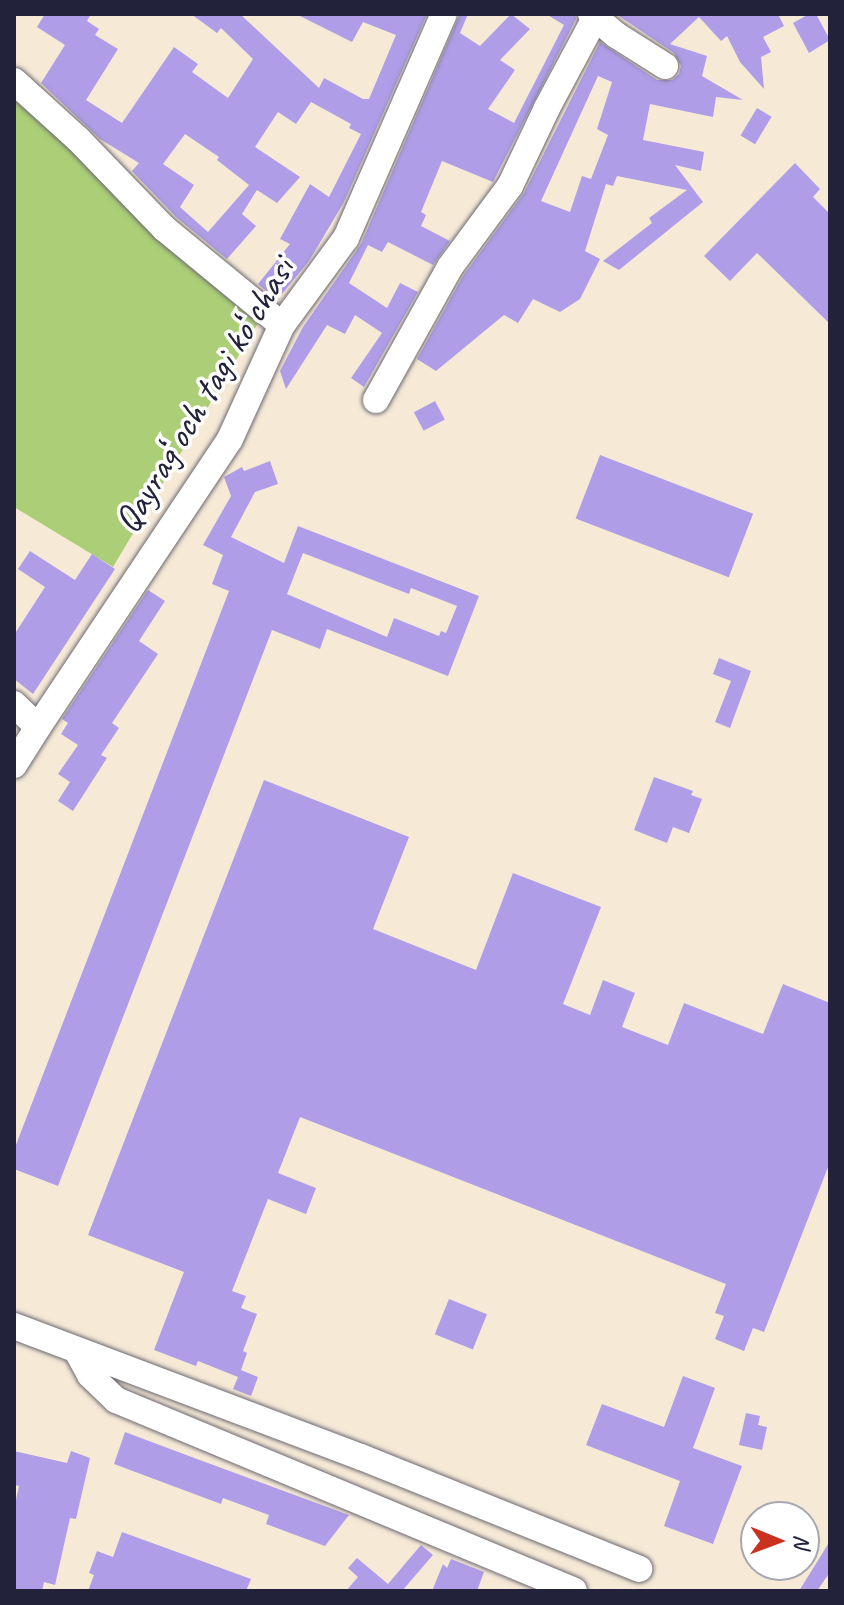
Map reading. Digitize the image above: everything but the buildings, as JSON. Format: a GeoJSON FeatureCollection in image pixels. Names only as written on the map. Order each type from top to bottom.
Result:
{"type":"FeatureCollection","features":[{"type":"Feature","properties":{"kind":"street","name":"Qayragʻoch tagi koʻchasi"},"geometry":{"type":"LineString","coordinates":[[14,765],[230,439],[282,325],[346,238],[444,14]]}},
{"type":"Feature","properties":{"kind":"street"},"geometry":{"type":"LineString","coordinates":[[376,400],[450,267],[510,186],[593,16],[665,66]]}},
{"type":"Feature","properties":{"kind":"street"},"geometry":{"type":"LineString","coordinates":[[14,81],[78,139],[165,229],[282,325]]}},
{"type":"Feature","properties":{"kind":"street"},"geometry":{"type":"LineString","coordinates":[[14,704],[38,727]]}},
{"type":"Feature","properties":{"kind":"street"},"geometry":{"type":"LineString","coordinates":[[14,1326],[78,1353],[361,1457],[639,1569]]}},
{"type":"Feature","properties":{"kind":"street"},"geometry":{"type":"LineString","coordinates":[[78,1353],[90,1375],[116,1400],[574,1591]]}},
{"type":"Feature","properties":{"kind":"green space"},"geometry":{"type":"Polygon","coordinates":[[[14,99],[70,145],[175,254],[258,323],[113,567],[14,507],[14,99]]]}}]}
